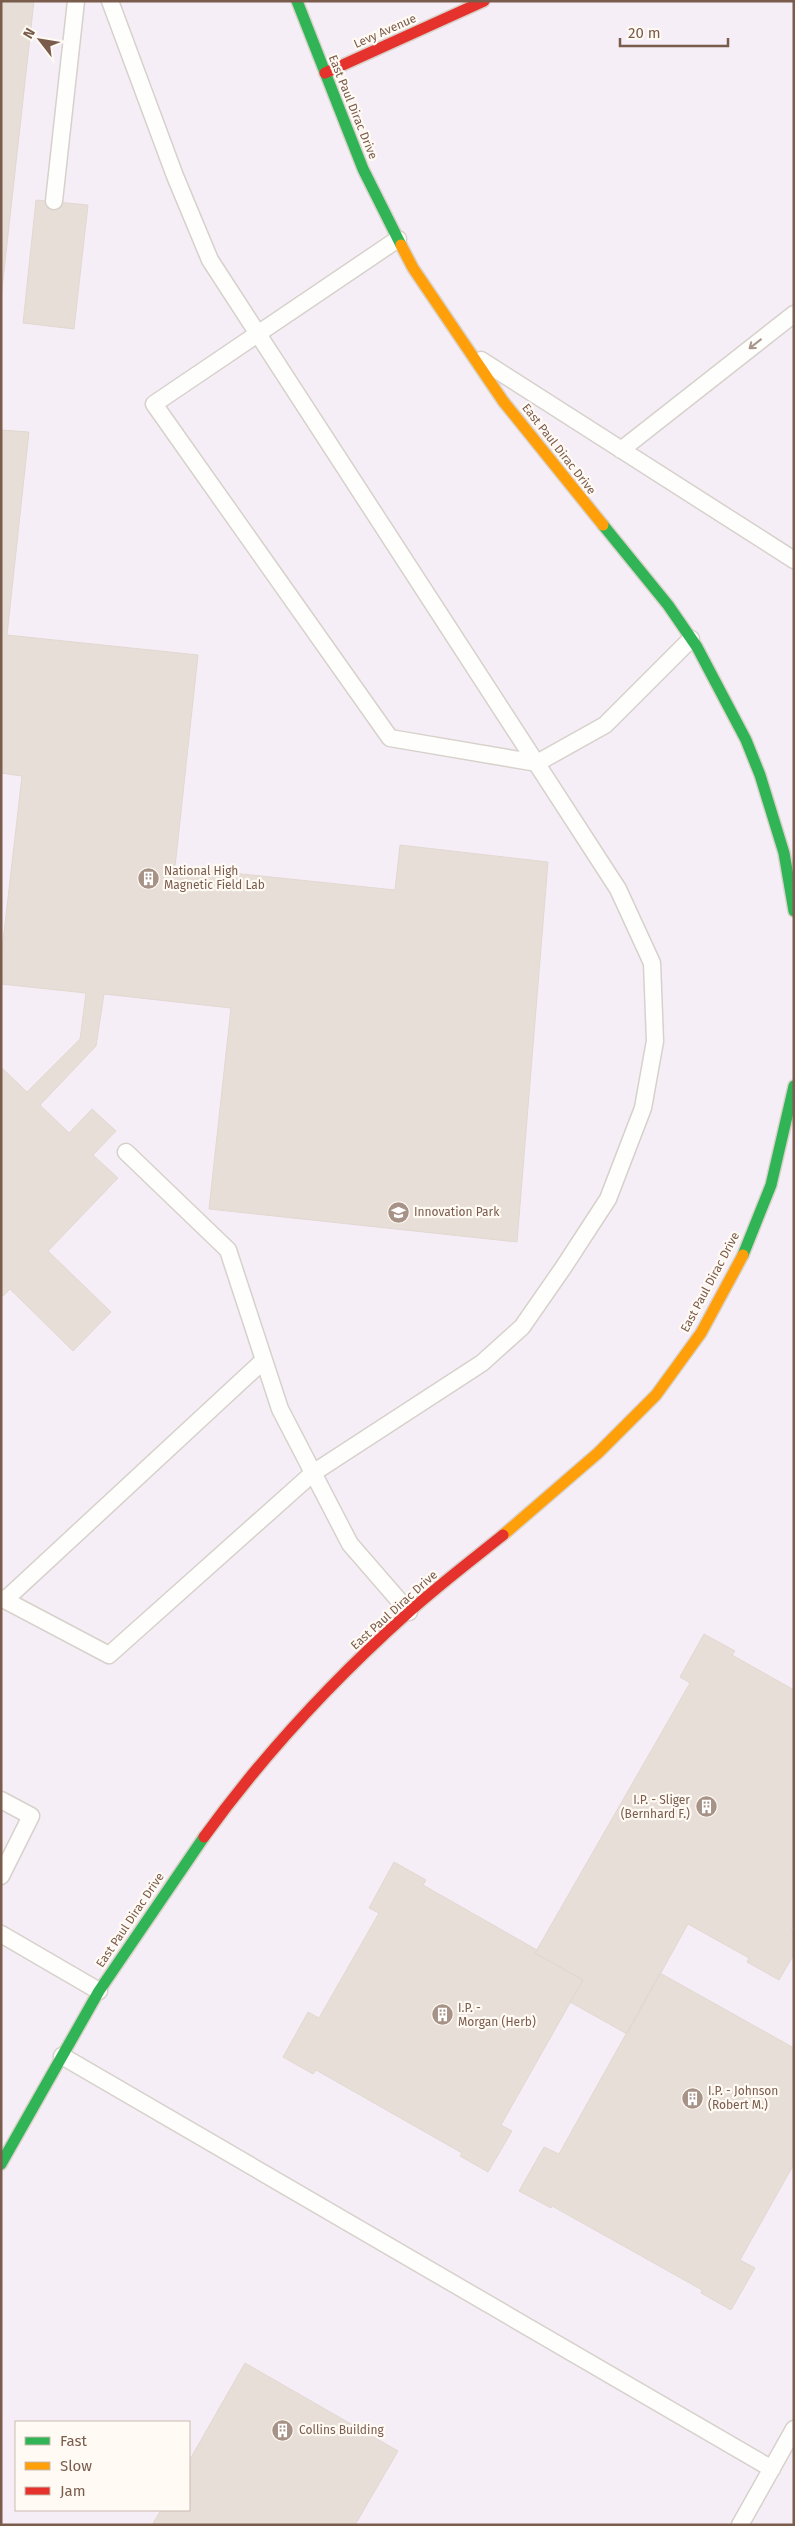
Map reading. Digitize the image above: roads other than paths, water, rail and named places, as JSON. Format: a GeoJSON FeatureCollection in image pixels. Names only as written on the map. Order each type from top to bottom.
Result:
{"type":"FeatureCollection","features":[{"type":"Feature","properties":{"kind":"street","name":"East Paul Dirac Drive"},"geometry":{"type":"LineString","coordinates":[[297,1],[363,169],[413,268],[503,401],[668,605],[691,639],[746,740],[760,774],[784,853],[794,911]]}},
{"type":"Feature","properties":{"kind":"street","name":"Levy Avenue"},"geometry":{"type":"LineString","coordinates":[[325,73],[484,1]]}},
{"type":"Feature","properties":{"kind":"street","name":"East Paul Dirac Drive"},"geometry":{"type":"LineString","coordinates":[[1,2164],[100,1991],[162,1896],[244,1782],[318,1698],[409,1612],[556,1492],[598,1453],[656,1395],[696,1341],[743,1255],[771,1185],[794,1086]]}},
{"type":"Feature","properties":{"kind":"lane"},"geometry":{"type":"LineString","coordinates":[[54,200],[76,1]]}},
{"type":"Feature","properties":{"kind":"lane"},"geometry":{"type":"LineString","coordinates":[[110,1],[175,176],[210,260],[618,888],[652,964],[655,1042],[643,1108],[608,1199],[522,1327],[482,1363],[313,1473],[108,1655],[3,1599],[264,1360]]}},
{"type":"Feature","properties":{"kind":"lane"},"geometry":{"type":"LineString","coordinates":[[398,239],[154,404],[390,738],[537,763],[605,725],[691,639]]}},
{"type":"Feature","properties":{"kind":"lane"},"geometry":{"type":"LineString","coordinates":[[621,450],[794,314]]}},
{"type":"Feature","properties":{"kind":"lane"},"geometry":{"type":"LineString","coordinates":[[471,354],[794,560]]}},
{"type":"Feature","properties":{"kind":"lane"},"geometry":{"type":"LineString","coordinates":[[126,1152],[228,1250],[280,1409],[350,1544],[409,1612]]}},
{"type":"Feature","properties":{"kind":"lane"},"geometry":{"type":"LineString","coordinates":[[1,1800],[31,1816],[1,1876]]}},
{"type":"Feature","properties":{"kind":"lane"},"geometry":{"type":"LineString","coordinates":[[1,1934],[100,1991]]}},
{"type":"Feature","properties":{"kind":"lane"},"geometry":{"type":"LineString","coordinates":[[62,2056],[772,2468]]}},
{"type":"Feature","properties":{"kind":"lane"},"geometry":{"type":"LineString","coordinates":[[740,2525],[794,2429]]}},
{"type":"Feature","properties":{"kind":"place","name":"National High Magnetic Field Lab"},"geometry":{"type":"Point","coordinates":[148,878]}},
{"type":"Feature","properties":{"kind":"place","name":"Innovation Park"},"geometry":{"type":"Point","coordinates":[398,1212]}},
{"type":"Feature","properties":{"kind":"place","name":"I.P. - Sliger (Bernhard F.)"},"geometry":{"type":"Point","coordinates":[706,1807]}},
{"type":"Feature","properties":{"kind":"place","name":"I.P. - Morgan (Herb)"},"geometry":{"type":"Point","coordinates":[442,2015]}},
{"type":"Feature","properties":{"kind":"place","name":"I.P. - Johnson (Robert M.)"},"geometry":{"type":"Point","coordinates":[692,2098]}},
{"type":"Feature","properties":{"kind":"place","name":"Collins Building"},"geometry":{"type":"Point","coordinates":[283,2430]}}]}
